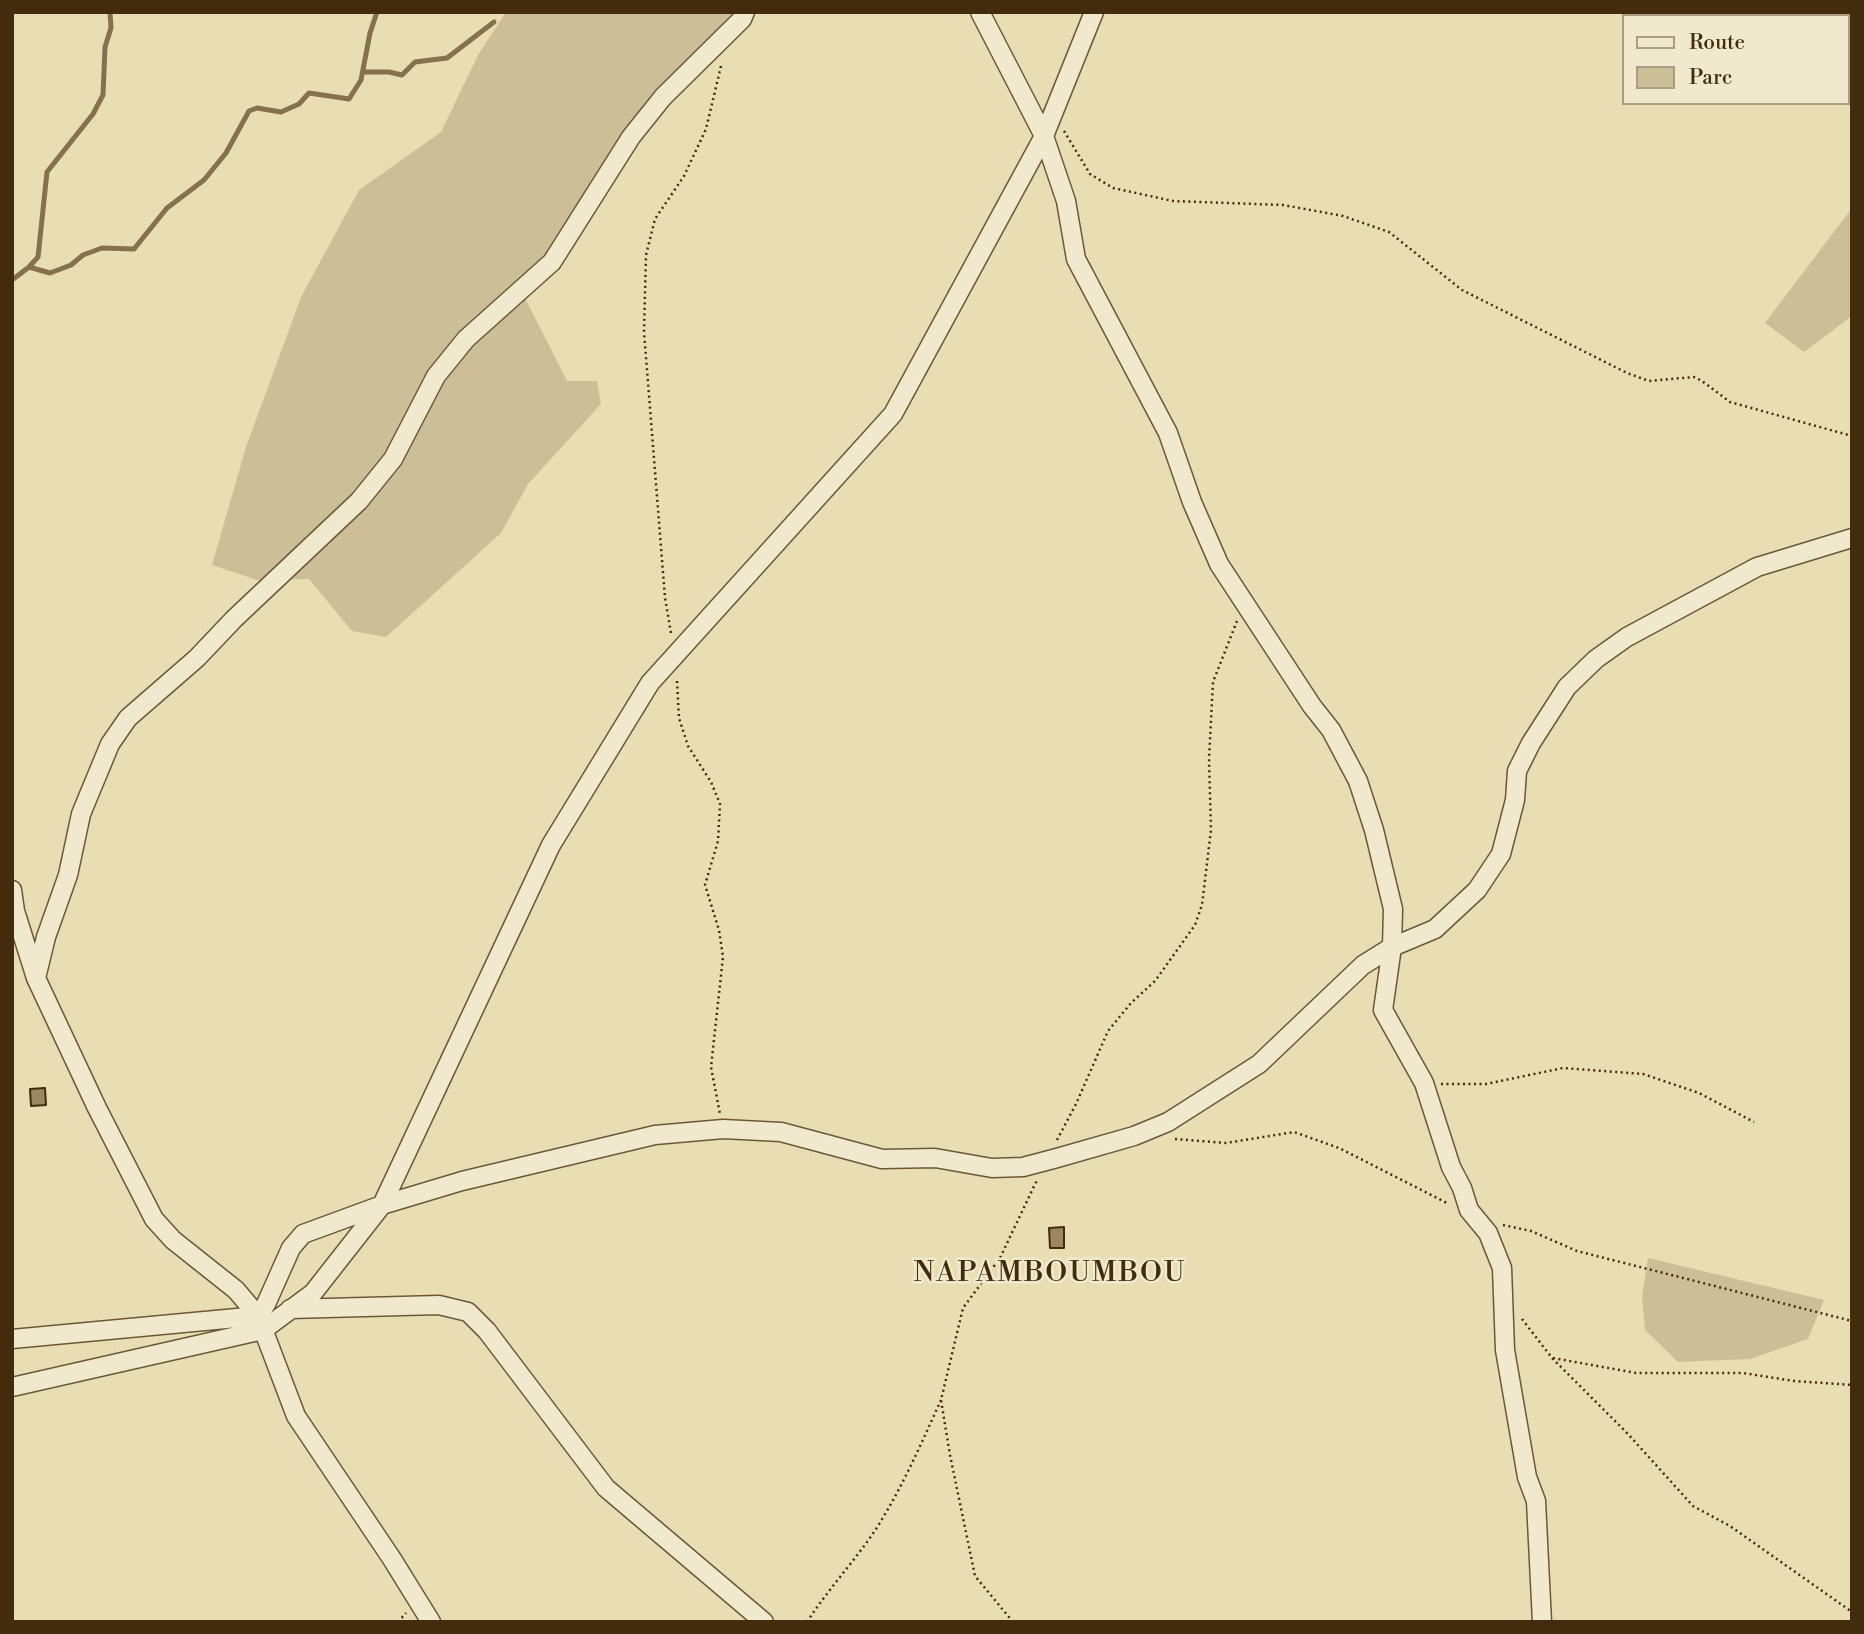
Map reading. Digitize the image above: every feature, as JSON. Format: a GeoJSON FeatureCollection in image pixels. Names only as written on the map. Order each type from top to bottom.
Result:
{"type":"FeatureCollection","features":[{"type":"Feature","properties":{"kind":"street"},"geometry":{"type":"LineString","coordinates":[[36,978],[46,937],[68,875],[81,814],[110,744],[128,718],[197,658],[234,619],[359,501],[393,459],[436,376],[466,339],[552,262],[631,137],[663,97],[742,19],[745,12]]}},
{"type":"Feature","properties":{"kind":"street"},"geometry":{"type":"LineString","coordinates":[[980,12],[1044,136],[1066,201],[1076,259],[1168,433],[1192,502],[1219,564],[1312,706],[1331,730],[1358,781],[1374,830],[1393,909],[1392,947],[1383,1010],[1424,1083],[1451,1167],[1469,1210],[1488,1233],[1502,1268],[1505,1350],[1527,1477],[1535,1501],[1542,1622]]}},
{"type":"Feature","properties":{"kind":"street"},"geometry":{"type":"LineString","coordinates":[[12,1387],[261,1323],[290,1309],[313,1293],[382,1205],[551,845],[650,683],[893,414],[1044,136],[1094,12]]}},
{"type":"Feature","properties":{"kind":"street"},"geometry":{"type":"LineString","coordinates":[[261,1323],[291,1248],[303,1234],[382,1205],[462,1181],[655,1135],[723,1129],[781,1132],[882,1159],[935,1158],[992,1168],[1023,1167],[1046,1161],[1134,1136],[1168,1122],[1259,1065],[1363,965],[1392,947],[1435,929],[1477,890],[1501,854],[1515,800],[1517,771],[1567,687],[1596,659],[1628,637],[1757,567],[1852,538]]}},
{"type":"Feature","properties":{"kind":"street"},"geometry":{"type":"LineString","coordinates":[[12,890],[15,911],[36,978],[97,1108],[154,1219],[173,1240],[236,1290],[261,1323],[296,1416],[431,1622]]}},
{"type":"Feature","properties":{"kind":"street"},"geometry":{"type":"LineString","coordinates":[[290,1309],[439,1305],[467,1312],[488,1331],[606,1488],[764,1622]]}},
{"type":"Feature","properties":{"kind":"street"},"geometry":{"type":"LineString","coordinates":[[12,1339],[261,1323]]}},
{"type":"Feature","properties":{"kind":"path"},"geometry":{"type":"LineString","coordinates":[[723,1129],[711,1067],[723,957],[719,930],[705,885],[718,841],[720,804],[711,782],[688,746],[679,718],[643,332],[646,256],[655,219],[684,176],[706,129],[729,32]]}},
{"type":"Feature","properties":{"kind":"path"},"geometry":{"type":"LineString","coordinates":[[1053,114],[1090,174],[1113,188],[1173,201],[1283,205],[1343,216],[1389,232],[1462,290],[1628,373],[1649,381],[1694,377],[1730,402],[1852,436]]}},
{"type":"Feature","properties":{"kind":"path"},"geometry":{"type":"LineString","coordinates":[[807,1622],[825,1594],[871,1536],[898,1490],[941,1400],[963,1308],[1000,1258],[1076,1104],[1108,1031],[1131,1003],[1155,981],[1195,925],[1202,905],[1211,830],[1209,759],[1213,682],[1244,602]]}},
{"type":"Feature","properties":{"kind":"path"},"geometry":{"type":"LineString","coordinates":[[1424,1083],[1486,1084],[1563,1068],[1643,1074],[1699,1093],[1754,1122]]}},
{"type":"Feature","properties":{"kind":"path"},"geometry":{"type":"LineString","coordinates":[[1519,1313],[1552,1358],[1628,1434],[1693,1506],[1730,1526],[1852,1612]]}},
{"type":"Feature","properties":{"kind":"path"},"geometry":{"type":"LineString","coordinates":[[1552,1358],[1636,1373],[1743,1373],[1794,1381],[1852,1385]]}},
{"type":"Feature","properties":{"kind":"path"},"geometry":{"type":"LineString","coordinates":[[941,1400],[975,1576],[1013,1622]]}},
{"type":"Feature","properties":{"kind":"green space"},"geometry":{"type":"Polygon","coordinates":[[[506,12],[733,12],[729,32],[663,97],[521,290],[567,381],[597,381],[601,404],[528,484],[501,533],[386,637],[352,631],[309,579],[257,580],[212,565],[246,447],[301,297],[359,190],[441,132],[478,55],[506,12]]]}},
{"type":"Feature","properties":{"kind":"green space"},"geometry":{"type":"Polygon","coordinates":[[[1852,208],[1852,316],[1804,352],[1765,323],[1852,208]]]}},
{"type":"Feature","properties":{"kind":"green space"},"geometry":{"type":"Polygon","coordinates":[[[1648,1258],[1824,1300],[1808,1339],[1750,1359],[1678,1362],[1645,1330],[1642,1297],[1648,1258]]]}},
{"type":"Feature","properties":{"kind":"building"},"geometry":{"type":"Polygon","coordinates":[[[45,1088],[46,1105],[31,1106],[30,1089],[45,1088]]]}},
{"type":"Feature","properties":{"kind":"building"},"geometry":{"type":"Polygon","coordinates":[[[1064,1227],[1064,1248],[1050,1248],[1049,1228],[1064,1227]]]}},
{"type":"Feature","properties":{"kind":"waterway"},"geometry":{"type":"LineString","coordinates":[[12,280],[38,257],[47,172],[93,114],[103,95],[105,47],[111,28],[110,12]]}},
{"type":"Feature","properties":{"kind":"waterway"},"geometry":{"type":"LineString","coordinates":[[29,267],[50,273],[102,248],[134,249],[167,208],[204,180],[226,153],[249,111],[257,108],[281,112],[299,104],[309,93],[349,99],[361,80],[377,12]]}},
{"type":"Feature","properties":{"kind":"waterway"},"geometry":{"type":"LineString","coordinates":[[363,72],[402,75],[415,62],[447,58],[494,22]]}},
{"type":"Feature","properties":{"kind":"district","name":"NAPAMBOUMBOU"},"geometry":{"type":"Point","coordinates":[1050,1274]}}]}
